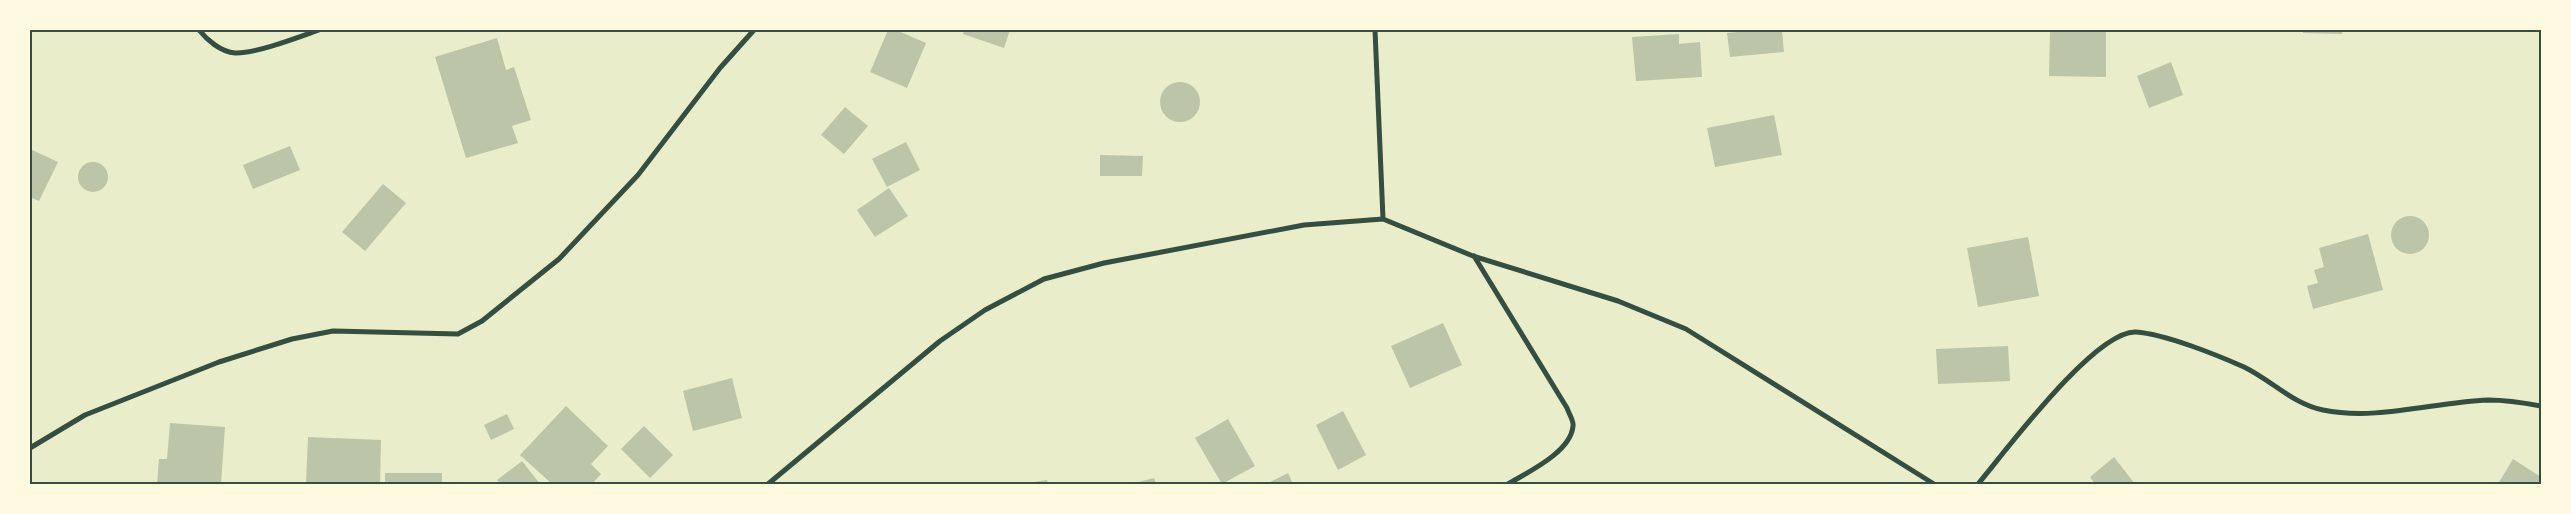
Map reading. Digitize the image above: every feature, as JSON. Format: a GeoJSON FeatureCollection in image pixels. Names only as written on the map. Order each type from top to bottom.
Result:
{"type":"FeatureCollection","features":[{"type":"Feature","properties":{"kind":"street"},"geometry":{"type":"LineString","coordinates":[[199,30],[220,48],[234,53],[282,43],[319,30]]}},
{"type":"Feature","properties":{"kind":"street"},"geometry":{"type":"LineString","coordinates":[[30,448],[84,415],[219,362],[292,339],[333,331],[458,334],[482,321],[559,259],[638,175],[720,68],[754,30]]}},
{"type":"Feature","properties":{"kind":"street"},"geometry":{"type":"LineString","coordinates":[[1375,30],[1384,219]]}},
{"type":"Feature","properties":{"kind":"street"},"geometry":{"type":"LineString","coordinates":[[768,484],[940,341],[985,310],[1044,279],[1104,263],[1304,225],[1384,219],[1473,256],[1618,301],[1686,329],[1934,484]]}},
{"type":"Feature","properties":{"kind":"street"},"geometry":{"type":"LineString","coordinates":[[1473,256],[1567,408],[1574,424],[1571,437],[1553,457],[1508,484]]}},
{"type":"Feature","properties":{"kind":"street"},"geometry":{"type":"LineString","coordinates":[[1978,484],[2074,372],[2105,344],[2122,335],[2136,332],[2176,342],[2244,367],[2303,404],[2324,410],[2358,414],[2489,400],[2541,406]]}},
{"type":"Feature","properties":{"kind":"building"},"geometry":{"type":"Polygon","coordinates":[[[888,30],[896,30],[926,43],[907,88],[870,72],[888,30]]]}},
{"type":"Feature","properties":{"kind":"building"},"geometry":{"type":"Polygon","coordinates":[[[964,30],[1010,30],[1004,48],[963,34],[964,30]]]}},
{"type":"Feature","properties":{"kind":"building"},"geometry":{"type":"Polygon","coordinates":[[[1782,30],[1784,52],[1730,57],[1727,33],[1782,30]]]}},
{"type":"Feature","properties":{"kind":"building"},"geometry":{"type":"Polygon","coordinates":[[[2050,30],[2106,30],[2106,77],[2049,76],[2050,30]]]}},
{"type":"Feature","properties":{"kind":"building"},"geometry":{"type":"Polygon","coordinates":[[[2303,30],[2343,30],[2342,34],[2303,33],[2303,30]]]}},
{"type":"Feature","properties":{"kind":"building"},"geometry":{"type":"Polygon","coordinates":[[[1679,34],[1679,44],[1700,42],[1702,77],[1636,81],[1632,37],[1679,34]]]}},
{"type":"Feature","properties":{"kind":"building"},"geometry":{"type":"Polygon","coordinates":[[[497,38],[506,70],[514,67],[531,120],[512,126],[518,143],[466,158],[435,57],[497,38]]]}},
{"type":"Feature","properties":{"kind":"building"},"geometry":{"type":"Polygon","coordinates":[[[2171,62],[2183,95],[2149,108],[2137,76],[2171,62]]]}},
{"type":"Feature","properties":{"kind":"building"},"geometry":{"type":"Polygon","coordinates":[[[1180,82],[1194,88],[1200,102],[1194,116],[1180,122],[1166,116],[1160,102],[1166,88],[1180,82]]]}},
{"type":"Feature","properties":{"kind":"building"},"geometry":{"type":"Polygon","coordinates":[[[845,107],[868,126],[844,154],[821,135],[845,107]]]}},
{"type":"Feature","properties":{"kind":"building"},"geometry":{"type":"Polygon","coordinates":[[[1774,115],[1782,155],[1715,167],[1707,128],[1774,115]]]}},
{"type":"Feature","properties":{"kind":"building"},"geometry":{"type":"Polygon","coordinates":[[[906,142],[920,170],[887,187],[872,159],[906,142]]]}},
{"type":"Feature","properties":{"kind":"building"},"geometry":{"type":"Polygon","coordinates":[[[290,146],[300,170],[253,189],[243,165],[290,146]]]}},
{"type":"Feature","properties":{"kind":"building"},"geometry":{"type":"Polygon","coordinates":[[[30,149],[58,162],[39,201],[30,197],[30,149]]]}},
{"type":"Feature","properties":{"kind":"building"},"geometry":{"type":"Polygon","coordinates":[[[1100,155],[1143,156],[1142,176],[1100,176],[1100,155]]]}},
{"type":"Feature","properties":{"kind":"building"},"geometry":{"type":"Polygon","coordinates":[[[93,162],[104,166],[108,177],[104,188],[93,192],[82,188],[78,177],[82,166],[93,162]]]}},
{"type":"Feature","properties":{"kind":"building"},"geometry":{"type":"Polygon","coordinates":[[[383,184],[406,203],[365,251],[342,232],[383,184]]]}},
{"type":"Feature","properties":{"kind":"building"},"geometry":{"type":"Polygon","coordinates":[[[889,188],[908,216],[875,237],[857,210],[889,188]]]}},
{"type":"Feature","properties":{"kind":"building"},"geometry":{"type":"Polygon","coordinates":[[[2410,216],[2423,222],[2429,235],[2423,248],[2410,254],[2397,248],[2391,235],[2397,222],[2410,216]]]}},
{"type":"Feature","properties":{"kind":"building"},"geometry":{"type":"Polygon","coordinates":[[[2368,234],[2383,290],[2313,309],[2307,286],[2318,283],[2314,270],[2324,267],[2319,248],[2368,234]]]}},
{"type":"Feature","properties":{"kind":"building"},"geometry":{"type":"Polygon","coordinates":[[[2028,237],[2039,296],[1978,307],[1967,248],[2028,237]]]}},
{"type":"Feature","properties":{"kind":"building"},"geometry":{"type":"Polygon","coordinates":[[[1443,323],[1462,365],[1410,388],[1391,346],[1443,323]]]}},
{"type":"Feature","properties":{"kind":"building"},"geometry":{"type":"Polygon","coordinates":[[[2008,346],[2010,381],[1938,384],[1936,349],[2008,346]]]}},
{"type":"Feature","properties":{"kind":"building"},"geometry":{"type":"Polygon","coordinates":[[[732,378],[742,418],[693,431],[683,391],[732,378]]]}},
{"type":"Feature","properties":{"kind":"building"},"geometry":{"type":"Polygon","coordinates":[[[566,406],[608,446],[591,464],[601,474],[592,484],[552,484],[520,455],[566,406]]]}},
{"type":"Feature","properties":{"kind":"building"},"geometry":{"type":"Polygon","coordinates":[[[1343,411],[1366,455],[1338,470],[1316,425],[1343,411]]]}},
{"type":"Feature","properties":{"kind":"building"},"geometry":{"type":"Polygon","coordinates":[[[507,414],[514,429],[491,440],[484,425],[507,414]]]}},
{"type":"Feature","properties":{"kind":"building"},"geometry":{"type":"Polygon","coordinates":[[[1228,419],[1255,466],[1222,484],[1195,438],[1228,419]]]}},
{"type":"Feature","properties":{"kind":"building"},"geometry":{"type":"Polygon","coordinates":[[[170,423],[225,427],[221,484],[157,484],[159,459],[167,459],[170,423]]]}},
{"type":"Feature","properties":{"kind":"building"},"geometry":{"type":"Polygon","coordinates":[[[644,426],[673,455],[650,478],[621,449],[644,426]]]}},
{"type":"Feature","properties":{"kind":"building"},"geometry":{"type":"Polygon","coordinates":[[[308,437],[381,440],[380,484],[306,483],[308,437]]]}},
{"type":"Feature","properties":{"kind":"building"},"geometry":{"type":"Polygon","coordinates":[[[2114,457],[2135,484],[2095,484],[2090,477],[2114,457]]]}},
{"type":"Feature","properties":{"kind":"building"},"geometry":{"type":"Polygon","coordinates":[[[2513,459],[2541,477],[2541,484],[2498,484],[2513,459]]]}},
{"type":"Feature","properties":{"kind":"building"},"geometry":{"type":"Polygon","coordinates":[[[522,461],[540,484],[500,484],[497,480],[522,461]]]}},
{"type":"Feature","properties":{"kind":"building"},"geometry":{"type":"Polygon","coordinates":[[[385,473],[442,473],[442,484],[385,484],[385,473]]]}},
{"type":"Feature","properties":{"kind":"building"},"geometry":{"type":"Polygon","coordinates":[[[1288,473],[1293,484],[1266,484],[1288,473]]]}},
{"type":"Feature","properties":{"kind":"building"},"geometry":{"type":"Polygon","coordinates":[[[1154,478],[1156,484],[1134,484],[1134,483],[1154,478]]]}},
{"type":"Feature","properties":{"kind":"building"},"geometry":{"type":"Polygon","coordinates":[[[1047,480],[1048,484],[1028,484],[1028,483],[1047,480]]]}}]}
